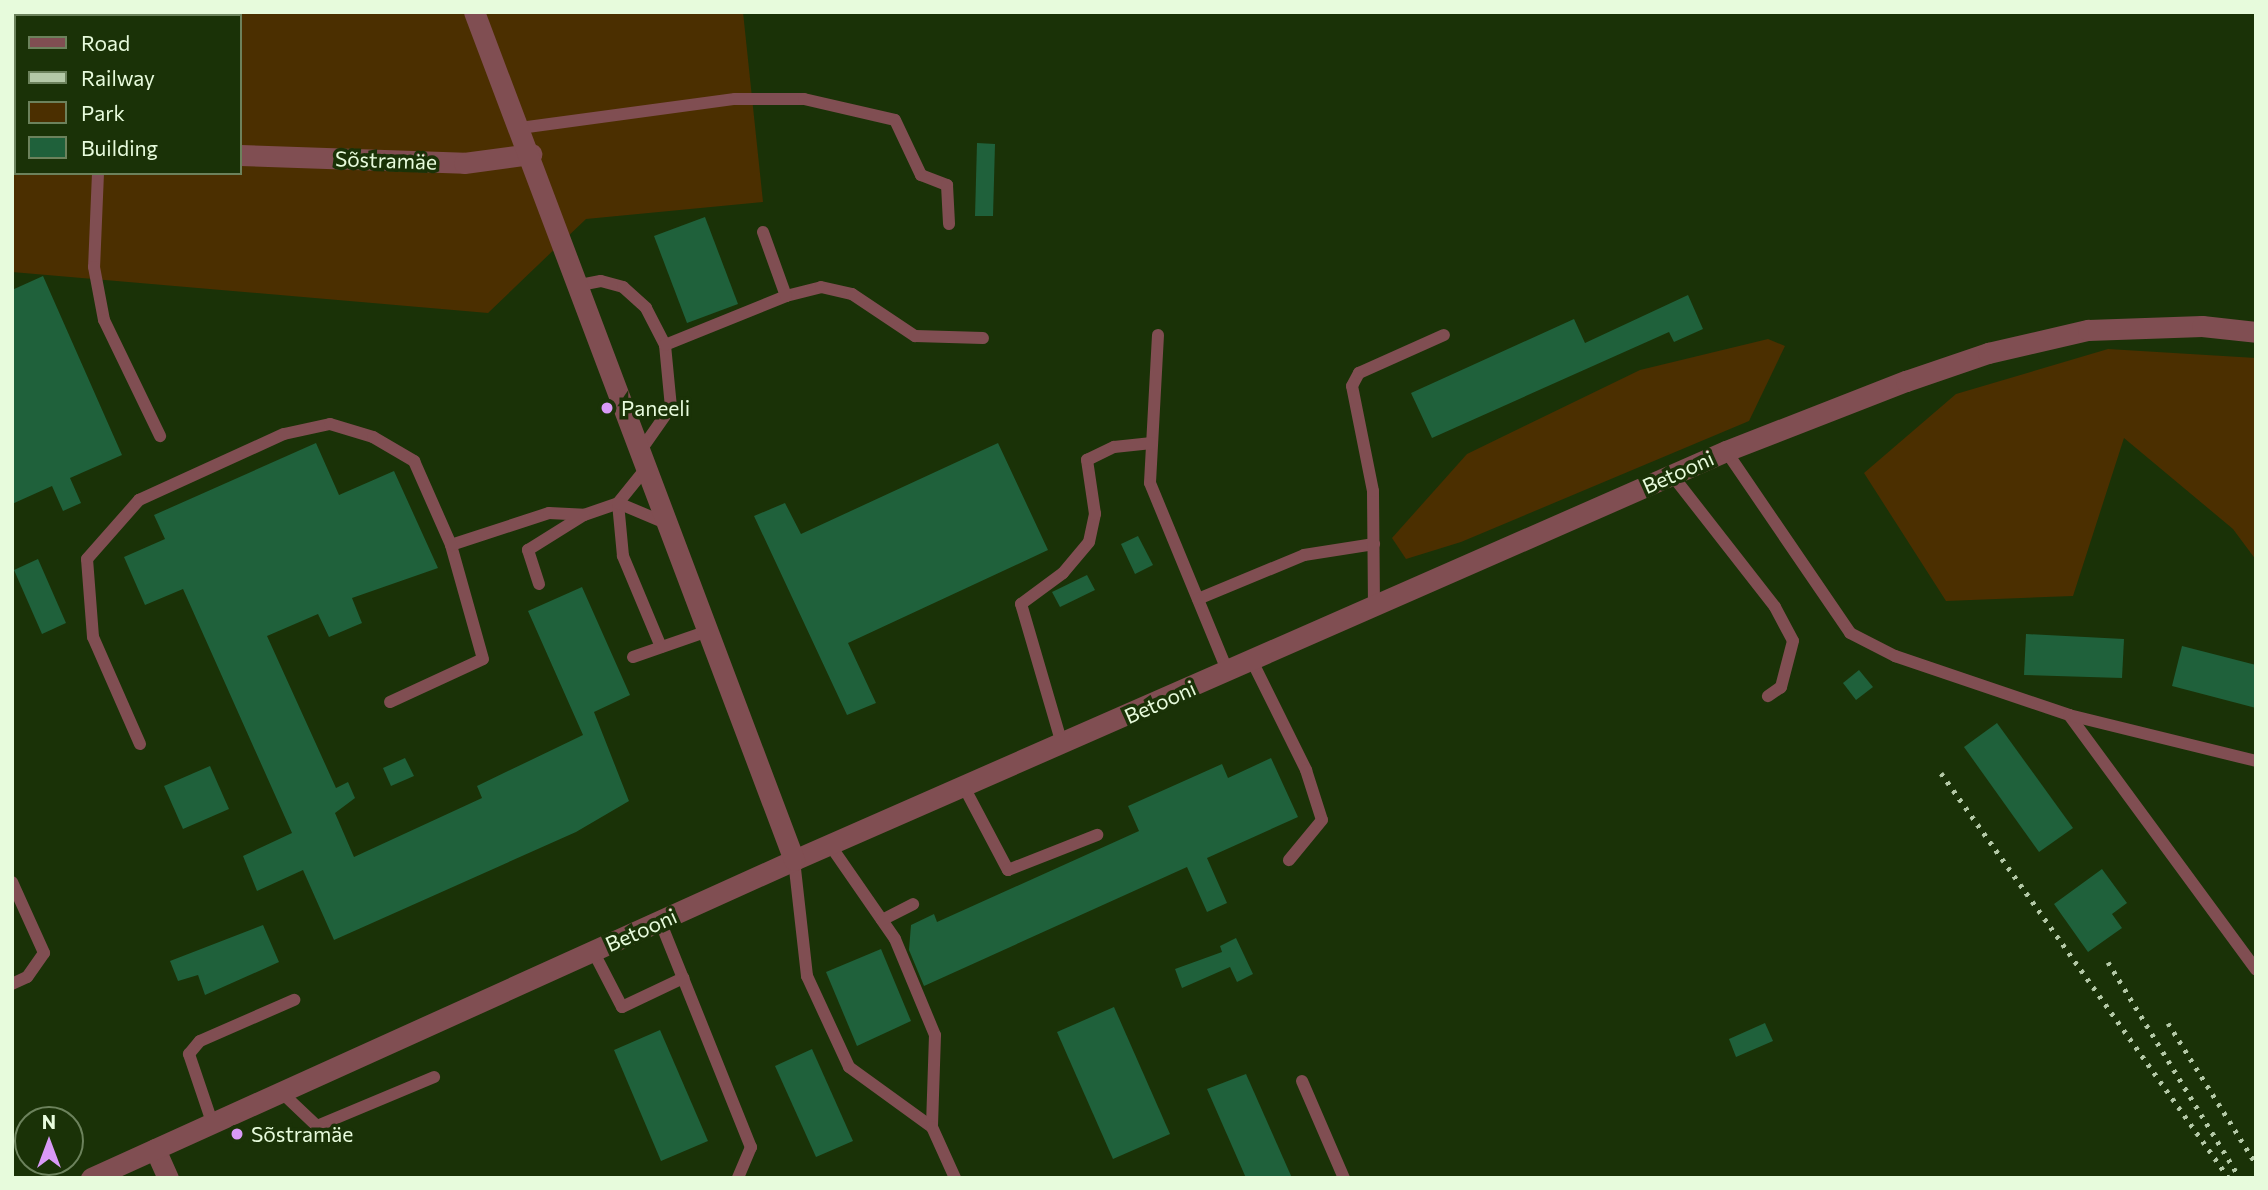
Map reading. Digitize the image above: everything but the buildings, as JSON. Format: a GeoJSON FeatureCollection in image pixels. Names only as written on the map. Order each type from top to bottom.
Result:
{"type":"FeatureCollection","features":[{"type":"Feature","properties":{"kind":"street"},"geometry":{"type":"LineString","coordinates":[[474,12],[531,154],[794,860]]}},
{"type":"Feature","properties":{"kind":"street","name":"Sõstramäe"},"geometry":{"type":"LineString","coordinates":[[242,155],[464,163],[531,154]]}},
{"type":"Feature","properties":{"kind":"street","name":"Betooni"},"geometry":{"type":"LineString","coordinates":[[91,1178],[794,860],[1252,662],[1726,451],[1906,381],[2038,339],[2149,326],[2256,332]]}},
{"type":"Feature","properties":{"kind":"street"},"geometry":{"type":"LineString","coordinates":[[155,1149],[168,1178]]}},
{"type":"Feature","properties":{"kind":"lane"},"geometry":{"type":"LineString","coordinates":[[520,128],[736,99],[804,99],[895,120],[922,175],[947,185],[949,224]]}},
{"type":"Feature","properties":{"kind":"lane"},"geometry":{"type":"LineString","coordinates":[[99,175],[94,267],[104,320],[160,436]]}},
{"type":"Feature","properties":{"kind":"lane"},"geometry":{"type":"LineString","coordinates":[[763,232],[786,296]]}},
{"type":"Feature","properties":{"kind":"lane"},"geometry":{"type":"LineString","coordinates":[[580,285],[623,286],[646,308],[664,345],[671,407],[618,503],[623,556],[661,647]]}},
{"type":"Feature","properties":{"kind":"lane"},"geometry":{"type":"LineString","coordinates":[[664,345],[786,296],[821,287],[852,294],[915,336],[983,338]]}},
{"type":"Feature","properties":{"kind":"lane"},"geometry":{"type":"LineString","coordinates":[[1158,335],[1150,483],[1228,672]]}},
{"type":"Feature","properties":{"kind":"lane"},"geometry":{"type":"LineString","coordinates":[[1374,607],[1373,491],[1352,386],[1359,373],[1444,335]]}},
{"type":"Feature","properties":{"kind":"lane"},"geometry":{"type":"LineString","coordinates":[[139,744],[93,637],[87,559],[139,500],[284,434],[330,424],[373,437],[414,461],[451,545],[483,659],[390,702]]}},
{"type":"Feature","properties":{"kind":"lane"},"geometry":{"type":"LineString","coordinates":[[1062,744],[1021,604],[1063,573],[1089,542],[1094,514],[1087,460],[1114,447],[1152,443]]}},
{"type":"Feature","properties":{"kind":"lane"},"geometry":{"type":"LineString","coordinates":[[1726,451],[1850,633],[1895,656],[2069,715],[2256,761]]}},
{"type":"Feature","properties":{"kind":"lane"},"geometry":{"type":"LineString","coordinates":[[1672,475],[1776,607],[1793,641],[1782,687],[1768,696]]}},
{"type":"Feature","properties":{"kind":"lane"},"geometry":{"type":"LineString","coordinates":[[539,583],[528,550],[584,515],[618,503],[668,524]]}},
{"type":"Feature","properties":{"kind":"lane"},"geometry":{"type":"LineString","coordinates":[[451,545],[549,513],[584,515]]}},
{"type":"Feature","properties":{"kind":"lane"},"geometry":{"type":"LineString","coordinates":[[1198,599],[1304,555],[1374,544]]}},
{"type":"Feature","properties":{"kind":"lane"},"geometry":{"type":"LineString","coordinates":[[633,657],[708,631]]}},
{"type":"Feature","properties":{"kind":"lane"},"geometry":{"type":"LineString","coordinates":[[1252,662],[1306,770],[1322,820],[1289,860]]}},
{"type":"Feature","properties":{"kind":"lane"},"geometry":{"type":"LineString","coordinates":[[2069,715],[2256,970]]}},
{"type":"Feature","properties":{"kind":"lane"},"geometry":{"type":"LineString","coordinates":[[964,787],[1008,870],[1097,835]]}},
{"type":"Feature","properties":{"kind":"lane"},"geometry":{"type":"LineString","coordinates":[[830,845],[882,920],[935,1035],[932,1127],[955,1178]]}},
{"type":"Feature","properties":{"kind":"lane"},"geometry":{"type":"LineString","coordinates":[[794,860],[807,976],[849,1067],[932,1127]]}},
{"type":"Feature","properties":{"kind":"lane"},"geometry":{"type":"LineString","coordinates":[[12,881],[44,953],[27,977],[12,984]]}},
{"type":"Feature","properties":{"kind":"lane"},"geometry":{"type":"LineString","coordinates":[[882,920],[913,904]]}},
{"type":"Feature","properties":{"kind":"lane"},"geometry":{"type":"LineString","coordinates":[[660,921],[751,1147],[738,1178]]}},
{"type":"Feature","properties":{"kind":"lane"},"geometry":{"type":"LineString","coordinates":[[593,951],[622,1007],[683,978]]}},
{"type":"Feature","properties":{"kind":"lane"},"geometry":{"type":"LineString","coordinates":[[212,1122],[189,1054],[200,1041],[294,1000]]}},
{"type":"Feature","properties":{"kind":"lane"},"geometry":{"type":"LineString","coordinates":[[280,1091],[317,1126],[434,1076]]}},
{"type":"Feature","properties":{"kind":"lane"},"geometry":{"type":"LineString","coordinates":[[1302,1081],[1344,1178]]}},
{"type":"Feature","properties":{"kind":"green space"},"geometry":{"type":"Polygon","coordinates":[[[12,12],[743,12],[763,202],[586,219],[488,313],[12,272],[12,12]]]}},
{"type":"Feature","properties":{"kind":"green space"},"geometry":{"type":"Polygon","coordinates":[[[1768,339],[1785,346],[1749,421],[1461,542],[1406,559],[1392,538],[1467,454],[1640,370],[1768,339]]]}},
{"type":"Feature","properties":{"kind":"green space"},"geometry":{"type":"Polygon","coordinates":[[[2108,349],[2256,358],[2256,560],[2233,529],[2124,438],[2073,596],[1946,601],[1864,473],[1956,394],[2108,349]]]}},
{"type":"Feature","properties":{"kind":"railway"},"geometry":{"type":"LineString","coordinates":[[1941,773],[2229,1178]]}},
{"type":"Feature","properties":{"kind":"railway"},"geometry":{"type":"LineString","coordinates":[[2108,962],[2240,1178]]}},
{"type":"Feature","properties":{"kind":"railway"},"geometry":{"type":"LineString","coordinates":[[2168,1023],[2256,1164]]}},
{"type":"Feature","properties":{"kind":"place","name":"Paneeli"},"geometry":{"type":"Point","coordinates":[607,408]}},
{"type":"Feature","properties":{"kind":"place","name":"Sõstramäe"},"geometry":{"type":"Point","coordinates":[237,1134]}}]}
